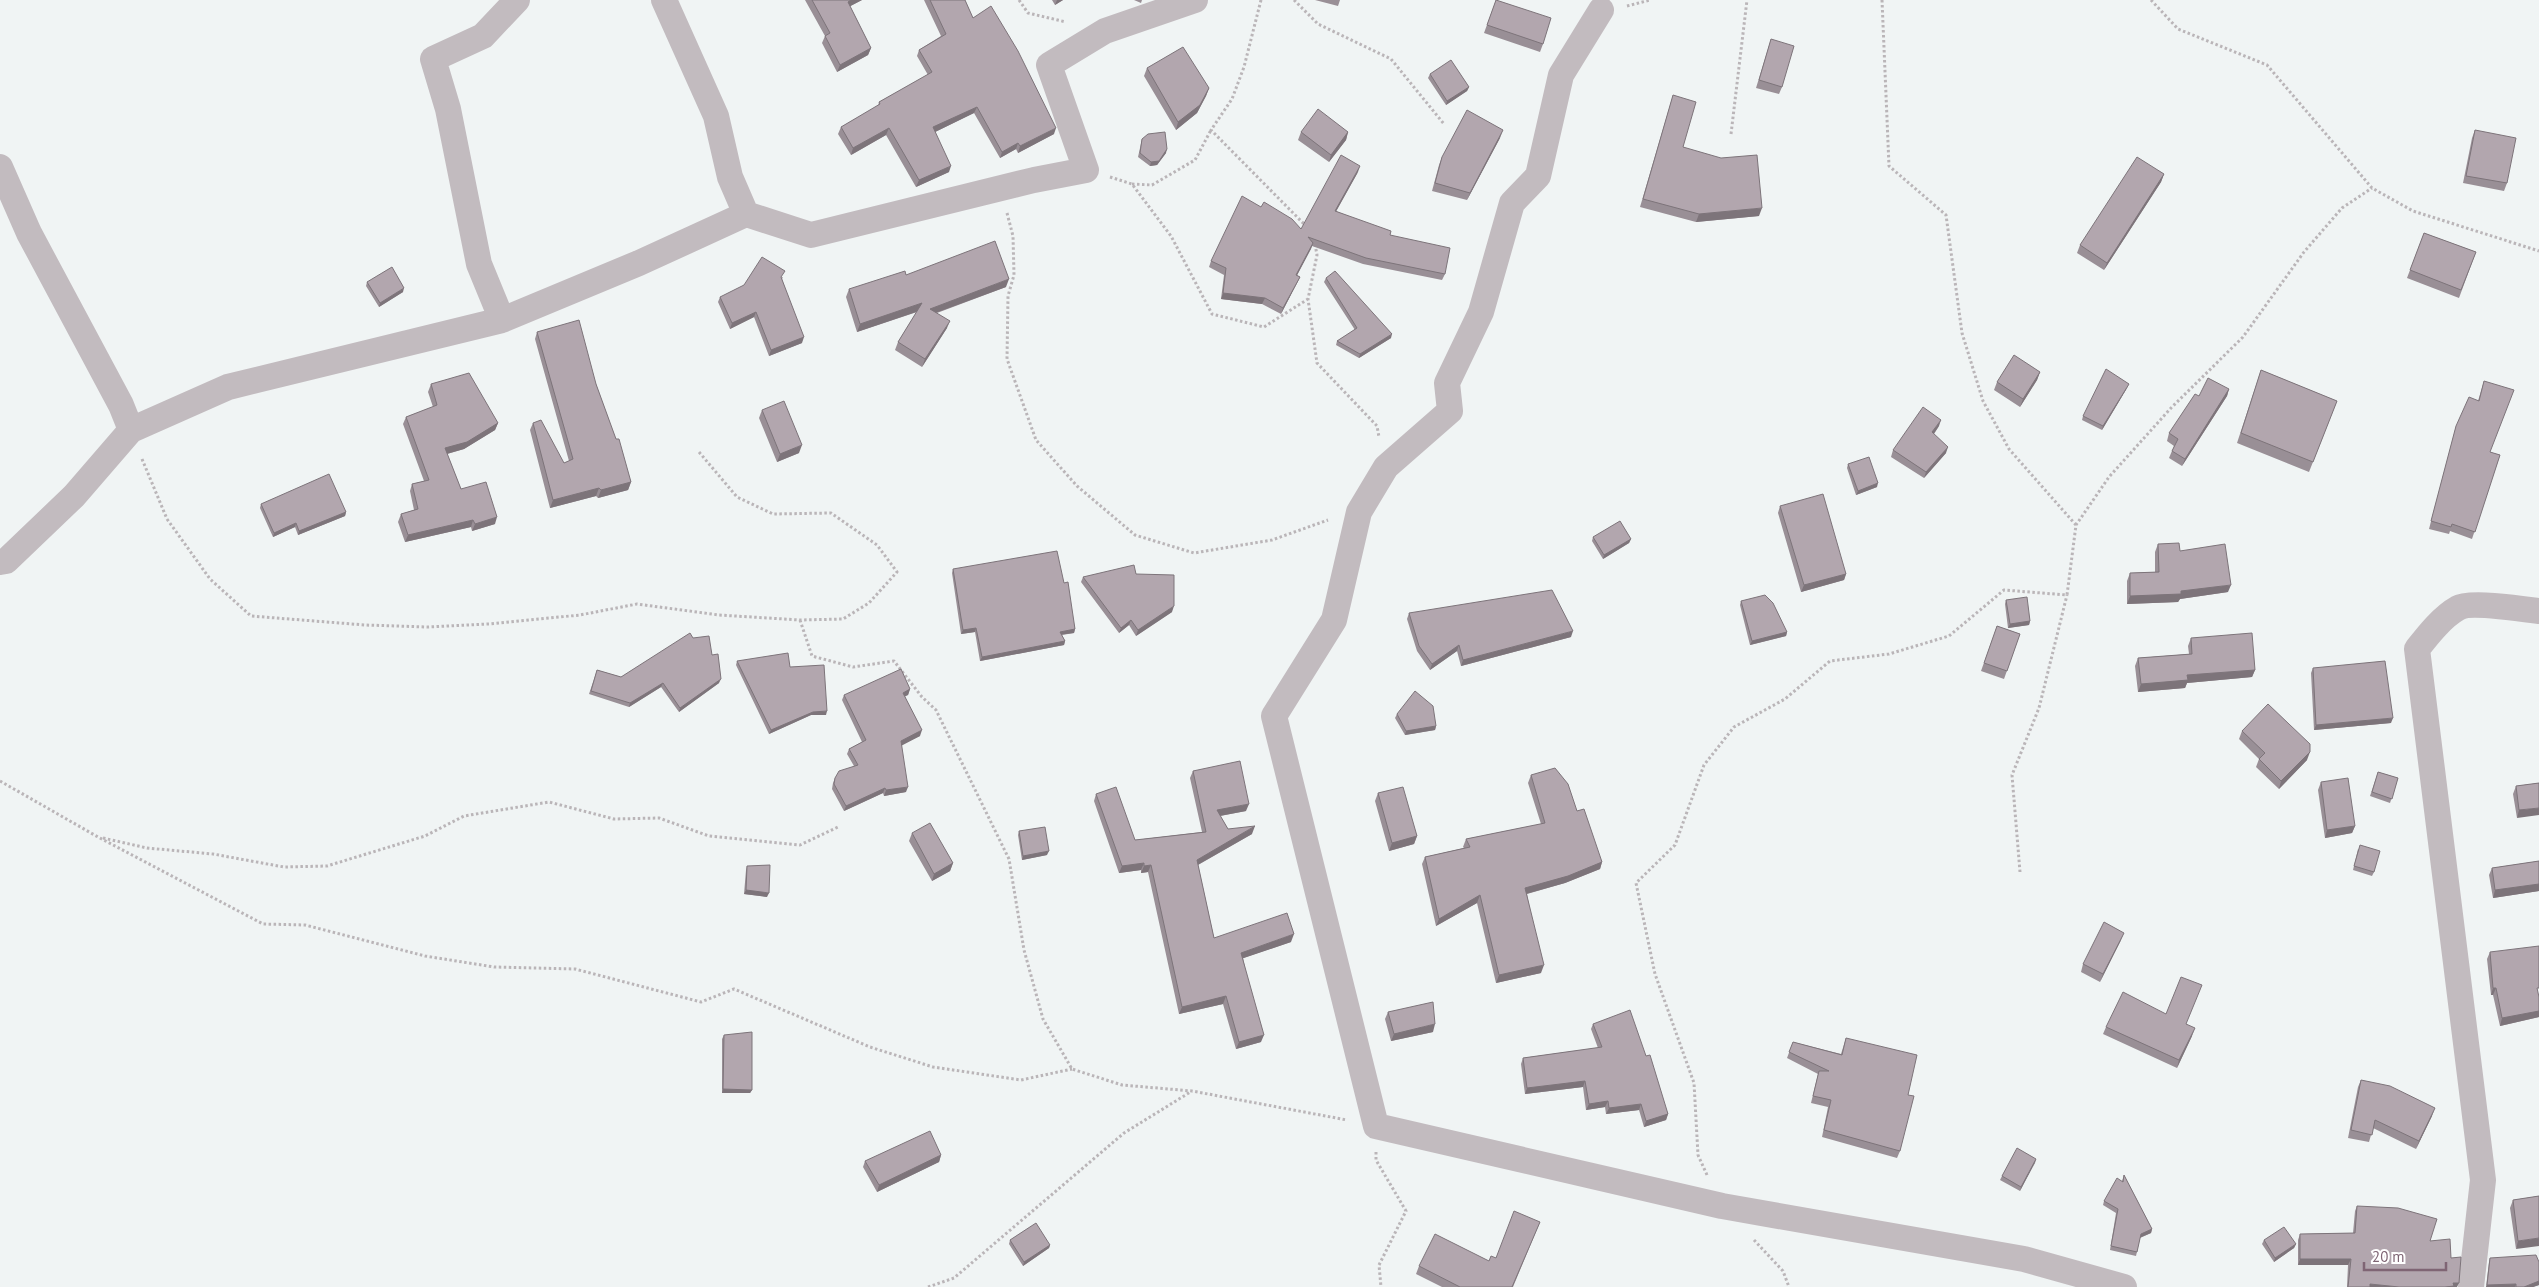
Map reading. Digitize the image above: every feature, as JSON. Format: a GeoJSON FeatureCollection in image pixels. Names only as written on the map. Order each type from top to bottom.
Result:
{"type":"FeatureCollection","features":[{"type":"Feature","properties":{"kind":"street"},"geometry":{"type":"LineString","coordinates":[[502,320],[480,264],[448,109],[433,59],[483,36],[517,0]]}},
{"type":"Feature","properties":{"kind":"street"},"geometry":{"type":"LineString","coordinates":[[664,0],[716,116],[730,176],[746,214]]}},
{"type":"Feature","properties":{"kind":"street"},"geometry":{"type":"LineString","coordinates":[[0,562],[6,561],[74,496],[130,430],[228,387],[502,320],[639,263],[746,214],[810,235],[1002,188],[1086,170],[1048,65],[1106,31],[1195,0]]}},
{"type":"Feature","properties":{"kind":"street"},"geometry":{"type":"LineString","coordinates":[[1601,10],[1562,75],[1538,176],[1512,203],[1481,312],[1447,383],[1450,412],[1386,467],[1359,512],[1334,620],[1274,716],[1376,1126],[1722,1206],[2024,1259],[2124,1287]]}},
{"type":"Feature","properties":{"kind":"street"},"geometry":{"type":"LineString","coordinates":[[0,167],[29,233],[121,405],[130,430]]}},
{"type":"Feature","properties":{"kind":"street"},"geometry":{"type":"LineString","coordinates":[[2471,1287],[2484,1180],[2417,649],[2433,629],[2459,607],[2506,606],[2539,610]]}},
{"type":"Feature","properties":{"kind":"path"},"geometry":{"type":"LineString","coordinates":[[1019,0],[1028,13],[1106,31]]}},
{"type":"Feature","properties":{"kind":"path"},"geometry":{"type":"LineString","coordinates":[[1086,170],[1132,184],[1152,185],[1195,160],[1211,130],[1232,98],[1244,67],[1261,0]]}},
{"type":"Feature","properties":{"kind":"path"},"geometry":{"type":"LineString","coordinates":[[1294,0],[1318,24],[1391,59],[1444,124]]}},
{"type":"Feature","properties":{"kind":"path"},"geometry":{"type":"LineString","coordinates":[[1731,134],[1747,0]]}},
{"type":"Feature","properties":{"kind":"path"},"geometry":{"type":"LineString","coordinates":[[1882,0],[1889,166],[1946,215],[1962,333],[1984,401],[2009,449],[2076,525]]}},
{"type":"Feature","properties":{"kind":"path"},"geometry":{"type":"LineString","coordinates":[[2151,0],[2178,29],[2267,65],[2372,188],[2413,211],[2539,251]]}},
{"type":"Feature","properties":{"kind":"path"},"geometry":{"type":"LineString","coordinates":[[1211,130],[1308,229]]}},
{"type":"Feature","properties":{"kind":"path"},"geometry":{"type":"LineString","coordinates":[[1132,184],[1171,236],[1212,314],[1264,326],[1308,298]]}},
{"type":"Feature","properties":{"kind":"path"},"geometry":{"type":"LineString","coordinates":[[1002,188],[1013,236],[1014,276],[1008,296],[1007,359],[1036,440],[1077,486],[1136,535],[1194,553],[1272,540],[1326,521],[1359,512]]}},
{"type":"Feature","properties":{"kind":"path"},"geometry":{"type":"LineString","coordinates":[[2020,872],[2012,775],[2039,708],[2067,595],[2076,525],[2109,477],[2171,408],[2243,337],[2310,245],[2342,208],[2372,188]]}},
{"type":"Feature","properties":{"kind":"path"},"geometry":{"type":"LineString","coordinates":[[1314,236],[1318,255],[1308,298],[1317,364],[1377,426],[1386,467]]}},
{"type":"Feature","properties":{"kind":"path"},"geometry":{"type":"LineString","coordinates":[[130,430],[167,518],[210,579],[251,616],[366,625],[436,626],[490,624],[580,615],[637,604],[719,616],[800,620],[843,619],[869,602],[897,572],[877,545],[831,513],[772,514],[737,497],[699,452]]}},
{"type":"Feature","properties":{"kind":"path"},"geometry":{"type":"LineString","coordinates":[[1789,1287],[1783,1271],[1722,1206],[1698,1156],[1694,1083],[1655,974],[1636,883],[1676,845],[1704,765],[1734,727],[1786,699],[1830,661],[1888,654],[1949,636],[2004,590],[2067,595]]}},
{"type":"Feature","properties":{"kind":"path"},"geometry":{"type":"LineString","coordinates":[[800,620],[812,656],[853,667],[894,661],[922,697],[936,710],[1009,859],[1024,950],[1043,1019],[1072,1069]]}},
{"type":"Feature","properties":{"kind":"path"},"geometry":{"type":"LineString","coordinates":[[0,781],[98,837],[262,924],[305,925],[425,956],[494,967],[575,969],[702,1002],[734,989],[870,1047],[933,1067],[1021,1080],[1072,1069],[1122,1085],[1192,1091],[1376,1126],[1376,1160],[1406,1211],[1379,1266],[1382,1287]]}},
{"type":"Feature","properties":{"kind":"path"},"geometry":{"type":"LineString","coordinates":[[98,837],[147,848],[213,854],[284,867],[327,866],[383,847],[425,836],[464,816],[549,802],[614,819],[659,818],[709,836],[800,846],[838,827]]}},
{"type":"Feature","properties":{"kind":"path"},"geometry":{"type":"LineString","coordinates":[[928,1287],[954,1278],[1124,1133],[1192,1091]]}},
{"type":"Feature","properties":{"kind":"building"},"geometry":{"type":"Polygon","coordinates":[[[812,0],[851,0],[848,2],[871,48],[840,65],[825,36],[830,33],[812,0]]]}},
{"type":"Feature","properties":{"kind":"building"},"geometry":{"type":"Polygon","coordinates":[[[930,0],[965,0],[973,18],[991,6],[1018,51],[1056,128],[1020,146],[1018,143],[1002,152],[977,107],[933,127],[951,166],[919,180],[889,128],[853,148],[841,127],[880,104],[879,102],[932,72],[919,50],[946,34],[930,0]]]}},
{"type":"Feature","properties":{"kind":"building"},"geometry":{"type":"Polygon","coordinates":[[[1496,0],[1551,18],[1543,44],[1487,25],[1496,0]]]}},
{"type":"Feature","properties":{"kind":"building"},"geometry":{"type":"Polygon","coordinates":[[[1771,39],[1794,46],[1782,87],[1759,80],[1771,39]]]}},
{"type":"Feature","properties":{"kind":"building"},"geometry":{"type":"Polygon","coordinates":[[[1183,47],[1209,88],[1200,105],[1178,122],[1147,68],[1183,47]]]}},
{"type":"Feature","properties":{"kind":"building"},"geometry":{"type":"Polygon","coordinates":[[[1451,60],[1469,87],[1447,101],[1430,74],[1451,60]]]}},
{"type":"Feature","properties":{"kind":"building"},"geometry":{"type":"Polygon","coordinates":[[[1673,95],[1696,102],[1683,147],[1721,158],[1757,155],[1762,208],[1699,214],[1643,199],[1673,95]]]}},
{"type":"Feature","properties":{"kind":"building"},"geometry":{"type":"Polygon","coordinates":[[[1318,109],[1348,132],[1331,155],[1301,132],[1318,109]]]}},
{"type":"Feature","properties":{"kind":"building"},"geometry":{"type":"Polygon","coordinates":[[[1467,110],[1503,130],[1470,193],[1435,183],[1442,157],[1467,110]]]}},
{"type":"Feature","properties":{"kind":"building"},"geometry":{"type":"Polygon","coordinates":[[[2475,130],[2516,138],[2507,183],[2466,176],[2475,130]]]}},
{"type":"Feature","properties":{"kind":"building"},"geometry":{"type":"Polygon","coordinates":[[[1165,132],[1167,149],[1159,161],[1151,162],[1140,153],[1142,139],[1148,134],[1165,132]]]}},
{"type":"Feature","properties":{"kind":"building"},"geometry":{"type":"Polygon","coordinates":[[[1341,155],[1360,166],[1335,211],[1391,231],[1390,235],[1450,248],[1445,274],[1366,258],[1308,237],[1313,243],[1296,275],[1300,277],[1283,308],[1265,298],[1223,293],[1226,268],[1211,261],[1242,196],[1261,207],[1264,202],[1292,219],[1301,229],[1341,155]]]}},
{"type":"Feature","properties":{"kind":"building"},"geometry":{"type":"Polygon","coordinates":[[[2137,157],[2164,174],[2107,263],[2080,245],[2137,157]]]}},
{"type":"Feature","properties":{"kind":"building"},"geometry":{"type":"Polygon","coordinates":[[[2424,233],[2476,252],[2461,290],[2410,270],[2424,233]]]}},
{"type":"Feature","properties":{"kind":"building"},"geometry":{"type":"Polygon","coordinates":[[[995,241],[1009,279],[930,309],[950,321],[925,359],[898,342],[922,303],[860,324],[849,289],[905,271],[906,275],[995,241]]]}},
{"type":"Feature","properties":{"kind":"building"},"geometry":{"type":"Polygon","coordinates":[[[762,257],[785,271],[781,277],[804,337],[771,350],[756,312],[732,323],[720,297],[744,285],[762,257]]]}},
{"type":"Feature","properties":{"kind":"building"},"geometry":{"type":"Polygon","coordinates":[[[392,267],[404,288],[380,303],[367,282],[392,267]]]}},
{"type":"Feature","properties":{"kind":"building"},"geometry":{"type":"Polygon","coordinates":[[[1335,271],[1392,334],[1360,354],[1337,341],[1357,328],[1326,278],[1335,271]]]}},
{"type":"Feature","properties":{"kind":"building"},"geometry":{"type":"Polygon","coordinates":[[[579,320],[596,384],[616,439],[619,439],[631,482],[553,500],[533,423],[541,420],[564,463],[573,459],[537,332],[579,320]]]}},
{"type":"Feature","properties":{"kind":"building"},"geometry":{"type":"Polygon","coordinates":[[[2014,355],[2040,372],[2023,399],[1997,382],[2014,355]]]}},
{"type":"Feature","properties":{"kind":"building"},"geometry":{"type":"Polygon","coordinates":[[[2106,369],[2129,384],[2103,426],[2083,416],[2106,369]]]}},
{"type":"Feature","properties":{"kind":"building"},"geometry":{"type":"Polygon","coordinates":[[[2261,370],[2337,401],[2313,462],[2241,433],[2261,370]]]}},
{"type":"Feature","properties":{"kind":"building"},"geometry":{"type":"Polygon","coordinates":[[[469,373],[498,423],[467,442],[445,448],[461,489],[486,482],[497,517],[475,524],[473,520],[408,535],[401,514],[418,509],[412,484],[429,480],[406,417],[437,405],[431,384],[469,373]]]}},
{"type":"Feature","properties":{"kind":"building"},"geometry":{"type":"Polygon","coordinates":[[[2208,378],[2229,389],[2185,459],[2172,451],[2178,439],[2169,433],[2195,394],[2199,396],[2208,378]]]}},
{"type":"Feature","properties":{"kind":"building"},"geometry":{"type":"Polygon","coordinates":[[[2484,381],[2514,390],[2490,452],[2500,455],[2475,532],[2452,524],[2451,527],[2431,521],[2456,426],[2469,397],[2479,401],[2484,381]]]}},
{"type":"Feature","properties":{"kind":"building"},"geometry":{"type":"Polygon","coordinates":[[[784,401],[802,445],[780,454],[762,410],[784,401]]]}},
{"type":"Feature","properties":{"kind":"building"},"geometry":{"type":"Polygon","coordinates":[[[1923,407],[1941,420],[1932,432],[1948,447],[1926,472],[1893,450],[1923,407]]]}},
{"type":"Feature","properties":{"kind":"building"},"geometry":{"type":"Polygon","coordinates":[[[1869,457],[1878,483],[1858,491],[1848,464],[1869,457]]]}},
{"type":"Feature","properties":{"kind":"building"},"geometry":{"type":"Polygon","coordinates":[[[329,474],[346,512],[299,531],[296,523],[274,533],[261,504],[329,474]]]}},
{"type":"Feature","properties":{"kind":"building"},"geometry":{"type":"Polygon","coordinates":[[[1823,494],[1846,574],[1804,585],[1780,506],[1823,494]]]}},
{"type":"Feature","properties":{"kind":"building"},"geometry":{"type":"Polygon","coordinates":[[[1620,521],[1631,539],[1604,555],[1593,537],[1620,521]]]}},
{"type":"Feature","properties":{"kind":"building"},"geometry":{"type":"Polygon","coordinates":[[[2179,543],[2180,551],[2225,544],[2231,585],[2181,591],[2181,594],[2130,596],[2130,573],[2159,572],[2158,544],[2179,543]]]}},
{"type":"Feature","properties":{"kind":"building"},"geometry":{"type":"Polygon","coordinates":[[[1057,551],[1064,583],[1068,582],[1075,629],[1060,632],[1065,641],[982,657],[976,628],[963,630],[953,569],[1057,551]]]}},
{"type":"Feature","properties":{"kind":"building"},"geometry":{"type":"Polygon","coordinates":[[[1134,565],[1136,574],[1174,575],[1174,606],[1138,630],[1131,620],[1121,628],[1083,577],[1134,565]]]}},
{"type":"Feature","properties":{"kind":"building"},"geometry":{"type":"Polygon","coordinates":[[[1552,590],[1573,631],[1463,660],[1459,645],[1432,664],[1419,646],[1409,613],[1552,590]]]}},
{"type":"Feature","properties":{"kind":"building"},"geometry":{"type":"Polygon","coordinates":[[[1765,595],[1773,603],[1787,632],[1752,641],[1741,601],[1765,595]]]}},
{"type":"Feature","properties":{"kind":"building"},"geometry":{"type":"Polygon","coordinates":[[[2027,597],[2030,621],[2010,624],[2006,600],[2027,597]]]}},
{"type":"Feature","properties":{"kind":"building"},"geometry":{"type":"Polygon","coordinates":[[[1997,626],[2020,634],[2007,671],[1984,663],[1997,626]]]}},
{"type":"Feature","properties":{"kind":"building"},"geometry":{"type":"Polygon","coordinates":[[[690,633],[693,638],[709,636],[712,655],[718,654],[721,679],[680,708],[663,683],[630,703],[591,691],[597,670],[621,677],[690,633]]]}},
{"type":"Feature","properties":{"kind":"building"},"geometry":{"type":"Polygon","coordinates":[[[2252,633],[2255,670],[2187,675],[2188,680],[2141,684],[2138,658],[2192,654],[2191,638],[2252,633]]]}},
{"type":"Feature","properties":{"kind":"building"},"geometry":{"type":"Polygon","coordinates":[[[788,653],[790,667],[824,665],[827,711],[813,712],[771,730],[737,661],[788,653]]]}},
{"type":"Feature","properties":{"kind":"building"},"geometry":{"type":"Polygon","coordinates":[[[2385,661],[2393,718],[2316,725],[2313,668],[2385,661]]]}},
{"type":"Feature","properties":{"kind":"building"},"geometry":{"type":"Polygon","coordinates":[[[901,669],[910,689],[903,693],[922,730],[901,741],[908,787],[886,790],[885,788],[846,806],[834,784],[835,778],[839,771],[858,765],[849,749],[866,740],[844,695],[901,669]]]}},
{"type":"Feature","properties":{"kind":"building"},"geometry":{"type":"Polygon","coordinates":[[[1415,691],[1433,706],[1436,726],[1406,731],[1397,714],[1415,691]]]}},
{"type":"Feature","properties":{"kind":"building"},"geometry":{"type":"Polygon","coordinates":[[[2268,704],[2310,744],[2310,752],[2281,781],[2259,759],[2265,753],[2242,731],[2268,704]]]}},
{"type":"Feature","properties":{"kind":"building"},"geometry":{"type":"Polygon","coordinates":[[[1240,761],[1249,804],[1217,810],[1228,829],[1255,826],[1197,860],[1214,938],[1287,913],[1294,934],[1241,953],[1264,1035],[1239,1042],[1226,996],[1182,1007],[1151,865],[1144,866],[1144,863],[1122,866],[1096,794],[1116,787],[1135,840],[1206,832],[1193,771],[1240,761]]]}},
{"type":"Feature","properties":{"kind":"building"},"geometry":{"type":"Polygon","coordinates":[[[1555,768],[1568,784],[1577,811],[1584,809],[1602,862],[1568,876],[1525,888],[1544,965],[1499,975],[1480,895],[1439,919],[1425,857],[1470,847],[1466,839],[1545,823],[1531,775],[1555,768]]]}},
{"type":"Feature","properties":{"kind":"building"},"geometry":{"type":"Polygon","coordinates":[[[2378,772],[2398,778],[2392,799],[2372,792],[2378,772]]]}},
{"type":"Feature","properties":{"kind":"building"},"geometry":{"type":"Polygon","coordinates":[[[2348,778],[2355,826],[2327,830],[2321,782],[2348,778]]]}},
{"type":"Feature","properties":{"kind":"building"},"geometry":{"type":"Polygon","coordinates":[[[2539,783],[2539,808],[2519,810],[2516,786],[2539,783]]]}},
{"type":"Feature","properties":{"kind":"building"},"geometry":{"type":"Polygon","coordinates":[[[1403,787],[1417,836],[1392,843],[1378,793],[1403,787]]]}},
{"type":"Feature","properties":{"kind":"building"},"geometry":{"type":"Polygon","coordinates":[[[930,823],[953,863],[934,874],[912,833],[930,823]]]}},
{"type":"Feature","properties":{"kind":"building"},"geometry":{"type":"Polygon","coordinates":[[[1045,827],[1049,851],[1023,856],[1019,831],[1045,827]]]}},
{"type":"Feature","properties":{"kind":"building"},"geometry":{"type":"Polygon","coordinates":[[[2360,845],[2380,851],[2374,872],[2354,866],[2360,845]]]}},
{"type":"Feature","properties":{"kind":"building"},"geometry":{"type":"Polygon","coordinates":[[[2539,861],[2539,884],[2495,890],[2492,868],[2539,861]]]}},
{"type":"Feature","properties":{"kind":"building"},"geometry":{"type":"Polygon","coordinates":[[[770,865],[769,893],[746,890],[747,866],[770,865]]]}},
{"type":"Feature","properties":{"kind":"building"},"geometry":{"type":"Polygon","coordinates":[[[2104,922],[2124,933],[2103,974],[2083,964],[2104,922]]]}},
{"type":"Feature","properties":{"kind":"building"},"geometry":{"type":"Polygon","coordinates":[[[2539,946],[2539,988],[2537,988],[2539,1011],[2502,1018],[2496,988],[2493,988],[2490,952],[2539,946]]]}},
{"type":"Feature","properties":{"kind":"building"},"geometry":{"type":"Polygon","coordinates":[[[2181,977],[2202,985],[2186,1024],[2195,1028],[2179,1060],[2106,1027],[2123,992],[2166,1014],[2181,977]]]}},
{"type":"Feature","properties":{"kind":"building"},"geometry":{"type":"Polygon","coordinates":[[[1433,1002],[1435,1024],[1394,1034],[1388,1012],[1433,1002]]]}},
{"type":"Feature","properties":{"kind":"building"},"geometry":{"type":"Polygon","coordinates":[[[1630,1010],[1646,1056],[1650,1055],[1668,1114],[1646,1121],[1641,1104],[1609,1108],[1608,1101],[1589,1104],[1585,1081],[1527,1088],[1523,1058],[1602,1047],[1593,1024],[1630,1010]]]}},
{"type":"Feature","properties":{"kind":"building"},"geometry":{"type":"Polygon","coordinates":[[[752,1032],[752,1090],[723,1089],[724,1035],[752,1032]]]}},
{"type":"Feature","properties":{"kind":"building"},"geometry":{"type":"Polygon","coordinates":[[[1846,1038],[1917,1055],[1908,1095],[1914,1096],[1900,1151],[1824,1130],[1831,1100],[1813,1096],[1819,1071],[1829,1071],[1789,1052],[1793,1042],[1842,1055],[1846,1038]]]}},
{"type":"Feature","properties":{"kind":"building"},"geometry":{"type":"Polygon","coordinates":[[[2361,1080],[2390,1086],[2435,1108],[2419,1141],[2375,1120],[2372,1135],[2351,1130],[2361,1080]]]}},
{"type":"Feature","properties":{"kind":"building"},"geometry":{"type":"Polygon","coordinates":[[[930,1131],[941,1155],[879,1185],[865,1161],[930,1131]]]}},
{"type":"Feature","properties":{"kind":"building"},"geometry":{"type":"Polygon","coordinates":[[[2017,1148],[2036,1159],[2021,1187],[2002,1176],[2017,1148]]]}},
{"type":"Feature","properties":{"kind":"building"},"geometry":{"type":"Polygon","coordinates":[[[2124,1175],[2152,1229],[2141,1234],[2137,1252],[2111,1246],[2118,1209],[2104,1201],[2117,1178],[2123,1182],[2124,1175]]]}},
{"type":"Feature","properties":{"kind":"building"},"geometry":{"type":"Polygon","coordinates":[[[2539,1196],[2539,1238],[2518,1241],[2513,1200],[2539,1196]]]}},
{"type":"Feature","properties":{"kind":"building"},"geometry":{"type":"Polygon","coordinates":[[[2357,1206],[2398,1208],[2437,1219],[2430,1241],[2450,1239],[2451,1258],[2461,1257],[2459,1283],[2453,1283],[2454,1286],[2445,1287],[2399,1287],[2370,1284],[2370,1287],[2348,1287],[2351,1259],[2300,1259],[2300,1234],[2355,1233],[2357,1206]]]}},
{"type":"Feature","properties":{"kind":"building"},"geometry":{"type":"Polygon","coordinates":[[[1514,1211],[1540,1222],[1512,1287],[1460,1287],[1419,1266],[1435,1234],[1489,1261],[1491,1256],[1496,1258],[1514,1211]]]}},
{"type":"Feature","properties":{"kind":"building"},"geometry":{"type":"Polygon","coordinates":[[[1036,1223],[1050,1245],[1024,1262],[1010,1240],[1036,1223]]]}},
{"type":"Feature","properties":{"kind":"building"},"geometry":{"type":"Polygon","coordinates":[[[2284,1227],[2296,1244],[2275,1258],[2264,1240],[2284,1227]]]}},
{"type":"Feature","properties":{"kind":"building"},"geometry":{"type":"Polygon","coordinates":[[[2536,1255],[2539,1262],[2539,1281],[2524,1287],[2516,1287],[2516,1284],[2487,1285],[2490,1258],[2536,1255]]]}}]}
